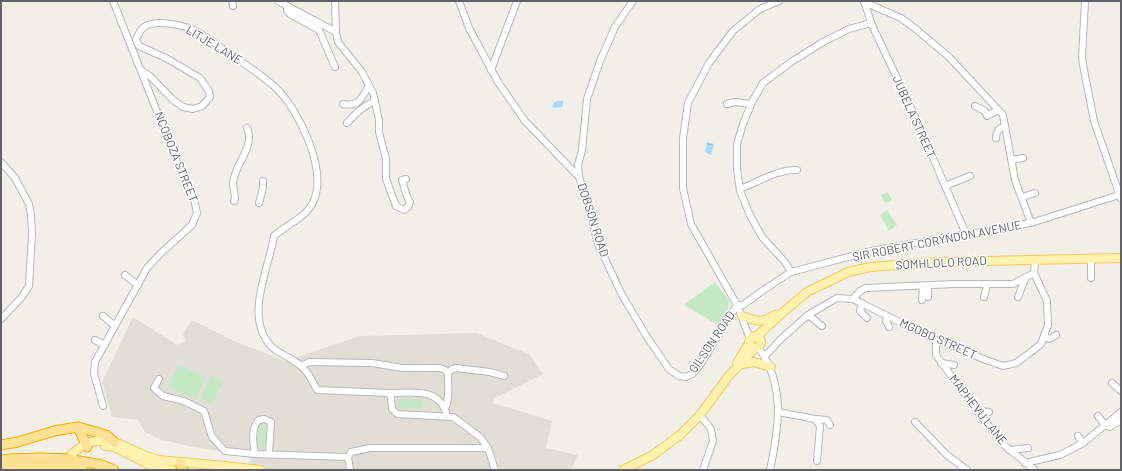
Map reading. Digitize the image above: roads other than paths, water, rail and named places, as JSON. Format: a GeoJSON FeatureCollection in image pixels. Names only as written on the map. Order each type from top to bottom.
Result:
{"type":"FeatureCollection","features":[{"type":"Feature","properties":{"kind":"highway"},"geometry":{"type":"LineString","coordinates":[[78,427],[85,447]]}},
{"type":"Feature","properties":{"kind":"highway"},"geometry":{"type":"LineString","coordinates":[[1,445],[18,442],[54,431],[78,427],[106,435],[114,442]]}},
{"type":"Feature","properties":{"kind":"highway"},"geometry":{"type":"LineString","coordinates":[[1,460],[8,465],[39,458],[68,463],[102,465],[114,470]]}},
{"type":"Feature","properties":{"kind":"highway"},"geometry":{"type":"LineString","coordinates":[[68,463],[83,470]]}},
{"type":"Feature","properties":{"kind":"main road","name":"SOMHLOLO ROAD"},"geometry":{"type":"LineString","coordinates":[[623,470],[640,462],[666,446],[680,435],[700,415],[755,342],[779,315],[807,292],[848,272],[870,267],[939,262],[1121,258]]}},
{"type":"Feature","properties":{"kind":"main road"},"geometry":{"type":"LineString","coordinates":[[743,319],[759,322],[779,315]]}},
{"type":"Feature","properties":{"kind":"main road","name":"SOMHLOLO ROAD"},"geometry":{"type":"LineString","coordinates":[[728,377],[741,364],[755,342]]}},
{"type":"Feature","properties":{"kind":"main road"},"geometry":{"type":"LineString","coordinates":[[741,364],[754,362],[771,367]]}},
{"type":"Feature","properties":{"kind":"main road"},"geometry":{"type":"LineString","coordinates":[[51,470],[85,447],[101,441],[114,442],[152,458],[182,466],[225,466],[260,470]]}},
{"type":"Feature","properties":{"kind":"main road"},"geometry":{"type":"LineString","coordinates":[[85,447],[108,446],[146,464],[172,470]]}},
{"type":"Feature","properties":{"kind":"street","name":"NCOBOZA STREET"},"geometry":{"type":"LineString","coordinates":[[103,406],[94,374],[95,362],[147,268],[192,225],[196,213],[194,199],[113,1]]}},
{"type":"Feature","properties":{"kind":"street"},"geometry":{"type":"LineString","coordinates":[[278,1],[336,32]]}},
{"type":"Feature","properties":{"kind":"street"},"geometry":{"type":"LineString","coordinates":[[335,1],[336,32],[338,42],[362,72],[373,92],[379,120],[379,132],[386,159],[386,179],[396,206],[404,210],[408,207],[410,202],[402,183],[402,180],[406,179]]}},
{"type":"Feature","properties":{"kind":"street","name":"DOBSON ROAD"},"geometry":{"type":"LineString","coordinates":[[459,1],[469,28],[498,82],[525,121],[579,177],[587,200],[598,244],[622,295],[647,337],[669,368],[679,376],[686,377]]}},
{"type":"Feature","properties":{"kind":"street"},"geometry":{"type":"LineString","coordinates":[[491,70],[517,1]]}},
{"type":"Feature","properties":{"kind":"street"},"geometry":{"type":"LineString","coordinates":[[579,177],[578,165],[582,150],[587,99],[600,61],[615,28],[633,1]]}},
{"type":"Feature","properties":{"kind":"street"},"geometry":{"type":"LineString","coordinates":[[770,470],[777,434],[778,412],[775,378],[765,356],[755,342],[737,305],[691,224],[682,188],[684,131],[688,102],[709,63],[733,31],[760,9],[779,1]]}},
{"type":"Feature","properties":{"kind":"street"},"geometry":{"type":"LineString","coordinates":[[1085,1],[1082,58],[1084,70],[1094,122],[1120,197]]}},
{"type":"Feature","properties":{"kind":"street"},"geometry":{"type":"LineString","coordinates":[[864,2],[901,18],[917,30],[949,57],[1003,115],[1016,180],[1031,224]]}},
{"type":"Feature","properties":{"kind":"street","name":"JUBELA STREET"},"geometry":{"type":"LineString","coordinates":[[864,2],[870,16],[871,24],[913,112],[966,234]]}},
{"type":"Feature","properties":{"kind":"street"},"geometry":{"type":"LineString","coordinates":[[287,6],[287,10],[290,14],[319,30],[335,67]]}},
{"type":"Feature","properties":{"kind":"street","name":"LITJE LANE"},"geometry":{"type":"LineString","coordinates":[[141,70],[151,77],[173,100],[183,107],[193,109],[202,106],[210,97],[210,91],[200,78],[166,58],[139,46],[136,40],[139,33],[145,27],[157,23],[188,28],[259,73],[277,88],[294,112],[307,135],[316,164],[318,184],[314,201],[305,215],[274,236],[259,296],[258,310],[265,337],[272,346],[301,366]]}},
{"type":"Feature","properties":{"kind":"street"},"geometry":{"type":"LineString","coordinates":[[791,272],[785,262],[762,236],[750,215],[740,189],[737,169],[737,144],[751,104],[762,83],[791,62],[823,42],[849,29],[871,24]]}},
{"type":"Feature","properties":{"kind":"street"},"geometry":{"type":"LineString","coordinates":[[343,104],[356,104],[369,86]]}},
{"type":"Feature","properties":{"kind":"street"},"geometry":{"type":"LineString","coordinates":[[347,123],[358,110],[375,101]]}},
{"type":"Feature","properties":{"kind":"street"},"geometry":{"type":"LineString","coordinates":[[727,104],[734,102],[751,104]]}},
{"type":"Feature","properties":{"kind":"street"},"geometry":{"type":"LineString","coordinates":[[975,106],[985,111],[987,116],[998,110]]}},
{"type":"Feature","properties":{"kind":"street"},"geometry":{"type":"LineString","coordinates":[[996,138],[996,133],[999,128],[1005,126]]}},
{"type":"Feature","properties":{"kind":"street"},"geometry":{"type":"LineString","coordinates":[[234,201],[233,182],[248,145],[249,133],[247,128]]}},
{"type":"Feature","properties":{"kind":"street"},"geometry":{"type":"LineString","coordinates":[[1012,160],[1024,158]]}},
{"type":"Feature","properties":{"kind":"street"},"geometry":{"type":"LineString","coordinates":[[1,162],[15,178],[29,204],[32,234],[29,286],[21,298],[1,319]]}},
{"type":"Feature","properties":{"kind":"street"},"geometry":{"type":"LineString","coordinates":[[740,189],[777,174],[798,170]]}},
{"type":"Feature","properties":{"kind":"street"},"geometry":{"type":"LineString","coordinates":[[945,186],[970,176]]}},
{"type":"Feature","properties":{"kind":"street"},"geometry":{"type":"LineString","coordinates":[[259,203],[263,182]]}},
{"type":"Feature","properties":{"kind":"street"},"geometry":{"type":"LineString","coordinates":[[1022,197],[1035,193]]}},
{"type":"Feature","properties":{"kind":"street","name":"SIR ROBERT CORYNDON AVENUE"},"geometry":{"type":"LineString","coordinates":[[737,305],[743,305],[791,272],[871,251],[1031,224],[1120,197]]}},
{"type":"Feature","properties":{"kind":"street"},"geometry":{"type":"LineString","coordinates":[[1091,259],[1091,278]]}},
{"type":"Feature","properties":{"kind":"street","name":"MGOBO STREET"},"geometry":{"type":"LineString","coordinates":[[853,299],[936,340],[1003,366],[1016,363],[1041,344],[1048,325],[1047,301],[1034,274],[1035,260]]}},
{"type":"Feature","properties":{"kind":"street"},"geometry":{"type":"LineString","coordinates":[[765,356],[782,338],[808,316],[837,298],[853,299],[860,291],[866,288],[1013,284],[1034,274]]}},
{"type":"Feature","properties":{"kind":"street"},"geometry":{"type":"LineString","coordinates":[[125,275],[138,285]]}},
{"type":"Feature","properties":{"kind":"street"},"geometry":{"type":"LineString","coordinates":[[1018,297],[1025,279]]}},
{"type":"Feature","properties":{"kind":"street"},"geometry":{"type":"LineString","coordinates":[[984,297],[987,285]]}},
{"type":"Feature","properties":{"kind":"street"},"geometry":{"type":"LineString","coordinates":[[926,286],[928,297]]}},
{"type":"Feature","properties":{"kind":"street"},"geometry":{"type":"LineString","coordinates":[[922,300],[926,286]]}},
{"type":"Feature","properties":{"kind":"street"},"geometry":{"type":"LineString","coordinates":[[862,304],[860,311],[867,318]]}},
{"type":"Feature","properties":{"kind":"street","name":"GILSON ROAD"},"geometry":{"type":"LineString","coordinates":[[686,377],[692,374],[700,365],[737,305]]}},
{"type":"Feature","properties":{"kind":"street"},"geometry":{"type":"LineString","coordinates":[[103,316],[115,326]]}},
{"type":"Feature","properties":{"kind":"street"},"geometry":{"type":"LineString","coordinates":[[808,316],[822,326]]}},
{"type":"Feature","properties":{"kind":"street"},"geometry":{"type":"LineString","coordinates":[[887,316],[886,321],[889,327]]}},
{"type":"Feature","properties":{"kind":"street"},"geometry":{"type":"LineString","coordinates":[[1044,336],[1048,339],[1056,335]]}},
{"type":"Feature","properties":{"kind":"street"},"geometry":{"type":"LineString","coordinates":[[95,340],[104,345]]}},
{"type":"Feature","properties":{"kind":"street","name":"MAPHEVU LANE"},"geometry":{"type":"LineString","coordinates":[[936,340],[936,355],[977,411],[1005,446],[1035,470]]}},
{"type":"Feature","properties":{"kind":"street"},"geometry":{"type":"LineString","coordinates":[[1020,360],[1023,367]]}},
{"type":"Feature","properties":{"kind":"street"},"geometry":{"type":"LineString","coordinates":[[448,373],[440,368],[402,368],[372,363],[309,362],[301,366],[317,390],[389,394],[425,393],[433,395],[445,409],[448,417]]}},
{"type":"Feature","properties":{"kind":"street"},"geometry":{"type":"LineString","coordinates":[[941,363],[954,365]]}},
{"type":"Feature","properties":{"kind":"street"},"geometry":{"type":"LineString","coordinates":[[448,373],[456,368],[484,371],[504,376]]}},
{"type":"Feature","properties":{"kind":"street"},"geometry":{"type":"LineString","coordinates":[[445,409],[448,403],[448,373]]}},
{"type":"Feature","properties":{"kind":"street"},"geometry":{"type":"LineString","coordinates":[[159,379],[154,388],[163,396],[184,401],[204,411],[212,437],[225,451],[255,454],[269,453],[348,457]]}},
{"type":"Feature","properties":{"kind":"street"},"geometry":{"type":"LineString","coordinates":[[1112,383],[1121,391]]}},
{"type":"Feature","properties":{"kind":"street"},"geometry":{"type":"LineString","coordinates":[[389,394],[391,396],[392,409],[398,414],[448,417],[462,423],[480,437],[488,448],[495,470]]}},
{"type":"Feature","properties":{"kind":"street"},"geometry":{"type":"LineString","coordinates":[[977,411],[989,412]]}},
{"type":"Feature","properties":{"kind":"street"},"geometry":{"type":"LineString","coordinates":[[778,412],[828,420],[830,425]]}},
{"type":"Feature","properties":{"kind":"street"},"geometry":{"type":"LineString","coordinates":[[1025,463],[1060,455],[1083,443],[1121,412]]}},
{"type":"Feature","properties":{"kind":"street"},"geometry":{"type":"LineString","coordinates":[[700,415],[710,429],[713,441],[703,470]]}},
{"type":"Feature","properties":{"kind":"street"},"geometry":{"type":"LineString","coordinates":[[1098,416],[1105,425],[1110,427],[1121,420]]}},
{"type":"Feature","properties":{"kind":"street"},"geometry":{"type":"LineString","coordinates":[[255,454],[253,445],[255,426],[259,420],[264,419],[271,422],[269,453]]}},
{"type":"Feature","properties":{"kind":"street"},"geometry":{"type":"LineString","coordinates":[[815,419],[820,426],[817,461]]}},
{"type":"Feature","properties":{"kind":"street"},"geometry":{"type":"LineString","coordinates":[[915,422],[947,455],[967,470]]}},
{"type":"Feature","properties":{"kind":"street"},"geometry":{"type":"LineString","coordinates":[[1078,436],[1083,443]]}},
{"type":"Feature","properties":{"kind":"street"},"geometry":{"type":"LineString","coordinates":[[350,470],[348,457],[351,452],[370,448],[488,448]]}},
{"type":"Feature","properties":{"kind":"street"},"geometry":{"type":"LineString","coordinates":[[1010,450],[1028,448]]}},
{"type":"Feature","properties":{"kind":"water"},"geometry":{"type":"Polygon","coordinates":[[[557,101],[563,101],[562,107],[552,107],[553,104],[557,101]]]}},
{"type":"Feature","properties":{"kind":"water"},"geometry":{"type":"Polygon","coordinates":[[[707,142],[714,144],[711,155],[705,152],[707,142]]]}}]}
